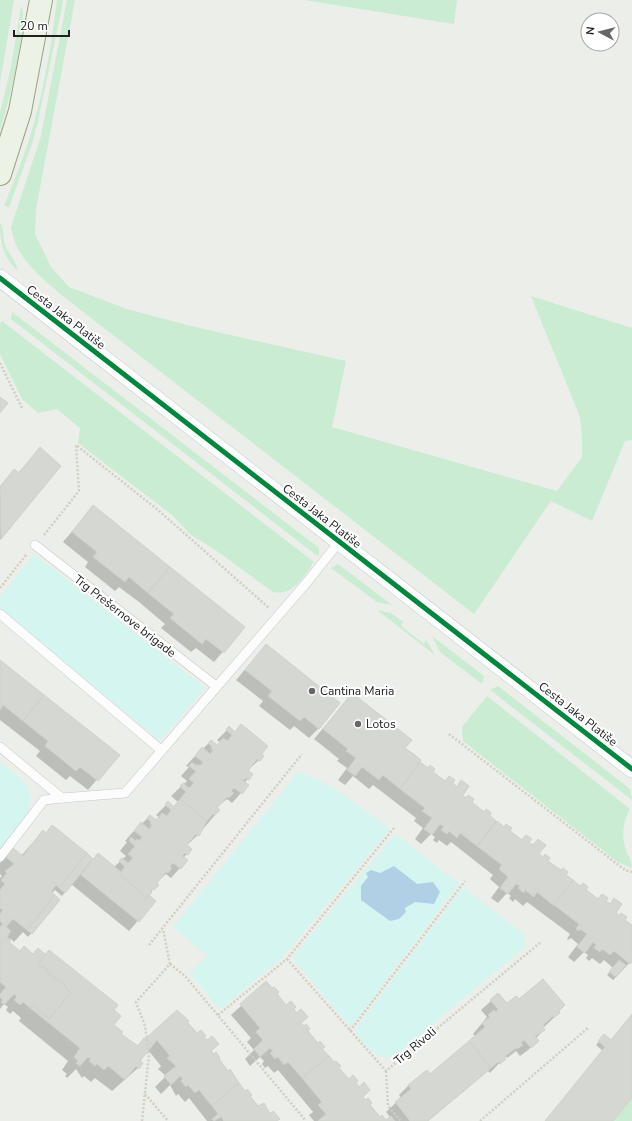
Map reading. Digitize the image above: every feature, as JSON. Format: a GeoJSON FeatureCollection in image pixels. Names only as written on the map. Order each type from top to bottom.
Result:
{"type":"FeatureCollection","features":[{"type":"Feature","properties":{"kind":"main road"},"geometry":{"type":"LineString","coordinates":[[0,174],[20,111],[37,4]]}},
{"type":"Feature","properties":{"kind":"street","name":"Cesta Jaka Platiše"},"geometry":{"type":"LineString","coordinates":[[0,278],[632,769]]}},
{"type":"Feature","properties":{"kind":"lane"},"geometry":{"type":"LineString","coordinates":[[0,857],[44,800],[125,793],[339,542]]}},
{"type":"Feature","properties":{"kind":"lane","name":"Trg Prešernove brigade"},"geometry":{"type":"LineString","coordinates":[[35,546],[216,686]]}},
{"type":"Feature","properties":{"kind":"lane"},"geometry":{"type":"LineString","coordinates":[[0,614],[161,750]]}},
{"type":"Feature","properties":{"kind":"lane"},"geometry":{"type":"LineString","coordinates":[[0,747],[62,798]]}},
{"type":"Feature","properties":{"kind":"path"},"geometry":{"type":"LineString","coordinates":[[0,362],[22,408]]}},
{"type":"Feature","properties":{"kind":"path"},"geometry":{"type":"LineString","coordinates":[[79,491],[76,445],[158,510],[234,579],[278,615]]}},
{"type":"Feature","properties":{"kind":"path"},"geometry":{"type":"LineString","coordinates":[[449,734],[625,870],[632,872]]}},
{"type":"Feature","properties":{"kind":"path"},"geometry":{"type":"LineString","coordinates":[[149,945],[302,754]]}},
{"type":"Feature","properties":{"kind":"path"},"geometry":{"type":"LineString","coordinates":[[218,1016],[287,959],[394,828]]}},
{"type":"Feature","properties":{"kind":"path"},"geometry":{"type":"LineString","coordinates":[[350,1031],[466,881]]}},
{"type":"Feature","properties":{"kind":"path"},"geometry":{"type":"LineString","coordinates":[[163,928],[170,964],[185,976],[306,1121]]}},
{"type":"Feature","properties":{"kind":"path"},"geometry":{"type":"LineString","coordinates":[[142,1121],[149,1055],[145,1026],[136,1002],[170,964]]}},
{"type":"Feature","properties":{"kind":"path"},"geometry":{"type":"LineString","coordinates":[[480,1121],[589,1027]]}},
{"type":"Feature","properties":{"kind":"path"},"geometry":{"type":"LineString","coordinates":[[386,1071],[388,1106],[401,1121]]}},
{"type":"Feature","properties":{"kind":"path"},"geometry":{"type":"LineString","coordinates":[[145,1093],[168,1121]]}},
{"type":"Feature","properties":{"kind":"green space"},"geometry":{"type":"Polygon","coordinates":[[[0,0],[14,0],[0,82],[0,0]]]}},
{"type":"Feature","properties":{"kind":"green space"},"geometry":{"type":"Polygon","coordinates":[[[57,0],[63,0],[62,7],[38,121],[32,144],[9,207],[4,206],[25,151],[38,108],[49,54],[57,0]]]}},
{"type":"Feature","properties":{"kind":"green space"},"geometry":{"type":"Polygon","coordinates":[[[67,0],[75,0],[36,209],[35,234],[51,267],[69,287],[127,309],[191,326],[346,361],[332,427],[557,491],[582,457],[580,417],[531,296],[632,328],[632,440],[625,441],[592,521],[551,501],[474,614],[69,301],[41,277],[32,268],[19,250],[11,227],[41,136],[67,0]]]}},
{"type":"Feature","properties":{"kind":"green space"},"geometry":{"type":"Polygon","coordinates":[[[304,0],[457,0],[454,24],[304,0]]]}},
{"type":"Feature","properties":{"kind":"green space"},"geometry":{"type":"Polygon","coordinates":[[[21,6],[23,15],[20,47],[12,87],[0,131],[0,113],[11,67],[21,6]]]}},
{"type":"Feature","properties":{"kind":"green space"},"geometry":{"type":"Polygon","coordinates":[[[0,223],[5,245],[16,264],[18,271],[13,266],[3,249],[0,223]]]}},
{"type":"Feature","properties":{"kind":"green space"},"geometry":{"type":"Polygon","coordinates":[[[12,312],[319,548],[319,556],[11,319],[12,312]]]}},
{"type":"Feature","properties":{"kind":"green space"},"geometry":{"type":"Polygon","coordinates":[[[2,321],[314,562],[302,579],[286,591],[273,592],[214,549],[191,535],[172,515],[78,443],[80,428],[57,409],[38,413],[22,399],[0,354],[0,324],[2,321]]]}},
{"type":"Feature","properties":{"kind":"green space"},"geometry":{"type":"Polygon","coordinates":[[[338,564],[392,605],[377,602],[331,568],[338,564]]]}},
{"type":"Feature","properties":{"kind":"green space"},"geometry":{"type":"Polygon","coordinates":[[[377,610],[391,613],[403,622],[401,626],[424,644],[426,640],[435,655],[377,610]]]}},
{"type":"Feature","properties":{"kind":"green space"},"geometry":{"type":"Polygon","coordinates":[[[432,636],[484,676],[482,684],[440,652],[432,636]]]}},
{"type":"Feature","properties":{"kind":"green space"},"geometry":{"type":"Polygon","coordinates":[[[498,686],[630,789],[632,800],[490,690],[498,686]]]}},
{"type":"Feature","properties":{"kind":"green space"},"geometry":{"type":"Polygon","coordinates":[[[487,696],[630,809],[625,820],[623,836],[627,853],[631,860],[632,868],[618,862],[463,741],[462,727],[487,696]]]}},
{"type":"Feature","properties":{"kind":"green space"},"geometry":{"type":"Polygon","coordinates":[[[632,1098],[632,1121],[613,1121],[632,1098]]]}},
{"type":"Feature","properties":{"kind":"shaded area"},"geometry":{"type":"Polygon","coordinates":[[[34,554],[205,688],[160,741],[0,610],[0,597],[34,554]]]}},
{"type":"Feature","properties":{"kind":"shaded area"},"geometry":{"type":"Polygon","coordinates":[[[0,762],[24,782],[29,790],[31,798],[27,814],[17,829],[0,849],[0,762]]]}},
{"type":"Feature","properties":{"kind":"shaded area"},"geometry":{"type":"Polygon","coordinates":[[[299,771],[335,788],[390,829],[281,959],[220,1009],[190,973],[208,956],[173,927],[299,771]]]}},
{"type":"Feature","properties":{"kind":"shaded area"},"geometry":{"type":"Polygon","coordinates":[[[395,834],[459,884],[351,1027],[292,958],[395,834]]]}},
{"type":"Feature","properties":{"kind":"shaded area"},"geometry":{"type":"Polygon","coordinates":[[[394,866],[417,884],[433,882],[440,892],[434,904],[415,902],[405,908],[406,912],[399,919],[390,921],[361,900],[361,886],[368,877],[366,873],[371,870],[380,873],[394,866]]]}},
{"type":"Feature","properties":{"kind":"shaded area"},"geometry":{"type":"Polygon","coordinates":[[[463,887],[520,931],[524,935],[526,946],[392,1058],[380,1056],[370,1049],[354,1031],[463,887]]]}},
{"type":"Feature","properties":{"kind":"building"},"geometry":{"type":"Polygon","coordinates":[[[0,397],[8,403],[0,413],[0,397]]]}},
{"type":"Feature","properties":{"kind":"building"},"geometry":{"type":"Polygon","coordinates":[[[40,447],[61,466],[1,539],[0,487],[14,469],[19,473],[40,447]]]}},
{"type":"Feature","properties":{"kind":"building"},"geometry":{"type":"Polygon","coordinates":[[[93,505],[170,567],[148,593],[129,577],[125,582],[93,557],[97,552],[72,532],[93,505]]]}},
{"type":"Feature","properties":{"kind":"building"},"geometry":{"type":"Polygon","coordinates":[[[170,567],[245,627],[224,653],[206,639],[202,644],[170,618],[174,614],[148,593],[170,567]]]}},
{"type":"Feature","properties":{"kind":"building"},"geometry":{"type":"Polygon","coordinates":[[[266,644],[340,703],[319,729],[304,717],[300,721],[268,696],[272,691],[245,670],[266,644]]]}},
{"type":"Feature","properties":{"kind":"building"},"geometry":{"type":"Polygon","coordinates":[[[0,660],[44,695],[23,721],[3,705],[0,710],[0,660]]]}},
{"type":"Feature","properties":{"kind":"building"},"geometry":{"type":"Polygon","coordinates":[[[352,693],[412,740],[405,748],[421,760],[400,789],[383,775],[379,780],[362,767],[355,776],[347,770],[356,758],[346,751],[348,749],[323,729],[352,693]]]}},
{"type":"Feature","properties":{"kind":"building"},"geometry":{"type":"Polygon","coordinates":[[[44,695],[120,755],[98,781],[80,767],[76,771],[45,746],[48,741],[23,721],[44,695]]]}},
{"type":"Feature","properties":{"kind":"building"},"geometry":{"type":"Polygon","coordinates":[[[241,724],[268,746],[262,754],[264,756],[260,761],[257,759],[248,771],[253,774],[249,780],[246,778],[243,781],[249,785],[242,794],[234,788],[231,791],[234,793],[229,798],[227,797],[217,808],[220,810],[215,815],[213,814],[207,821],[180,799],[186,792],[180,786],[183,783],[189,788],[194,783],[189,779],[196,771],[189,766],[192,762],[197,766],[198,764],[200,766],[203,762],[195,756],[202,747],[210,754],[213,750],[208,743],[211,740],[217,745],[223,738],[228,741],[232,735],[226,730],[229,726],[235,732],[241,724]]]}},
{"type":"Feature","properties":{"kind":"building"},"geometry":{"type":"Polygon","coordinates":[[[420,762],[428,768],[430,765],[435,769],[433,772],[445,781],[449,776],[455,780],[453,783],[457,787],[461,780],[469,786],[463,795],[466,798],[468,795],[474,799],[472,802],[484,812],[486,809],[491,813],[490,816],[496,821],[477,846],[460,833],[457,838],[449,831],[447,834],[441,830],[444,827],[440,824],[432,835],[424,829],[432,818],[422,811],[425,808],[400,789],[420,762]]]}},
{"type":"Feature","properties":{"kind":"building"},"geometry":{"type":"Polygon","coordinates":[[[180,799],[207,821],[199,836],[196,834],[187,845],[192,849],[188,855],[185,853],[182,856],[188,860],[181,869],[173,863],[170,866],[172,868],[168,873],[166,872],[157,883],[159,885],[154,890],[152,889],[152,892],[145,900],[141,896],[143,894],[119,874],[125,867],[119,861],[122,858],[128,863],[133,858],[128,854],[135,846],[129,841],[131,837],[136,841],[137,839],[139,841],[142,837],[134,831],[141,822],[149,829],[152,825],[147,818],[150,815],[156,820],[162,813],[167,816],[171,810],[165,805],[168,801],[174,807],[180,799]]]}},
{"type":"Feature","properties":{"kind":"building"},"geometry":{"type":"Polygon","coordinates":[[[497,821],[504,827],[506,824],[512,828],[510,831],[522,840],[526,835],[532,839],[529,842],[533,845],[538,839],[546,845],[539,854],[543,857],[545,854],[550,858],[548,861],[561,870],[563,868],[568,872],[566,875],[573,880],[554,906],[537,892],[534,897],[525,890],[524,893],[518,888],[520,886],[516,884],[508,894],[500,888],[508,877],[499,869],[502,865],[477,846],[497,821]]]}},
{"type":"Feature","properties":{"kind":"building"},"geometry":{"type":"Polygon","coordinates":[[[52,825],[87,853],[59,888],[56,885],[51,892],[55,895],[27,930],[13,919],[6,927],[0,921],[0,914],[3,910],[0,908],[0,890],[5,884],[1,880],[7,873],[5,871],[14,864],[6,857],[13,848],[23,856],[43,830],[46,833],[52,825]]]}},
{"type":"Feature","properties":{"kind":"building"},"geometry":{"type":"Polygon","coordinates":[[[87,853],[93,859],[65,893],[59,888],[87,853]]]}},
{"type":"Feature","properties":{"kind":"building"},"geometry":{"type":"Polygon","coordinates":[[[98,853],[121,872],[119,874],[143,894],[141,896],[145,900],[149,895],[156,901],[139,922],[81,875],[98,853]]]}},
{"type":"Feature","properties":{"kind":"building"},"geometry":{"type":"Polygon","coordinates":[[[573,880],[580,886],[583,883],[588,887],[586,890],[598,899],[602,894],[608,898],[606,901],[610,904],[614,898],[622,904],[616,913],[619,915],[621,913],[627,917],[625,920],[632,925],[632,962],[630,964],[614,951],[610,955],[602,949],[600,952],[594,948],[596,945],[593,942],[585,953],[577,947],[587,934],[580,929],[579,931],[576,929],[579,924],[554,905],[573,880]]]}},
{"type":"Feature","properties":{"kind":"building"},"geometry":{"type":"Polygon","coordinates":[[[55,895],[60,900],[32,934],[27,930],[55,895]]]}},
{"type":"Feature","properties":{"kind":"building"},"geometry":{"type":"Polygon","coordinates":[[[3,924],[11,931],[7,937],[11,940],[9,942],[20,951],[24,946],[33,954],[38,948],[46,955],[37,965],[41,968],[43,966],[48,970],[47,972],[58,981],[59,979],[65,984],[64,986],[71,992],[49,1019],[33,1005],[30,1008],[23,1002],[20,1005],[14,1000],[17,997],[14,994],[4,1005],[1,1002],[3,1000],[0,997],[0,994],[6,987],[0,982],[0,927],[3,924]]]}},
{"type":"Feature","properties":{"kind":"building"},"geometry":{"type":"Polygon","coordinates":[[[49,950],[118,1005],[114,1010],[121,1016],[114,1025],[123,1032],[121,1034],[138,1046],[144,1038],[153,1045],[140,1061],[143,1063],[139,1069],[136,1066],[125,1080],[108,1066],[104,1070],[97,1064],[95,1066],[89,1061],[91,1059],[88,1057],[80,1066],[76,1063],[78,1061],[74,1057],[80,1048],[30,1008],[33,1005],[49,1019],[71,992],[64,986],[65,984],[59,979],[58,981],[47,972],[48,970],[43,966],[41,968],[37,965],[49,950]]]}},
{"type":"Feature","properties":{"kind":"building"},"geometry":{"type":"Polygon","coordinates":[[[619,960],[626,965],[616,977],[609,972],[619,960]]]}},
{"type":"Feature","properties":{"kind":"building"},"geometry":{"type":"Polygon","coordinates":[[[543,979],[565,1005],[559,1011],[560,1013],[554,1018],[553,1016],[542,1026],[545,1030],[535,1036],[539,1041],[531,1048],[524,1040],[521,1043],[523,1045],[517,1049],[516,1048],[504,1057],[506,1059],[500,1064],[498,1062],[491,1068],[469,1041],[485,1027],[482,1023],[490,1017],[488,1015],[494,1010],[496,1012],[498,1009],[490,1000],[498,993],[507,1003],[516,996],[519,999],[543,979]]]}},
{"type":"Feature","properties":{"kind":"building"},"geometry":{"type":"Polygon","coordinates":[[[266,981],[272,988],[274,987],[279,992],[277,994],[286,1005],[291,1001],[296,1007],[294,1009],[296,1013],[301,1009],[308,1017],[301,1023],[304,1026],[306,1024],[310,1029],[308,1031],[318,1043],[320,1041],[325,1047],[322,1049],[329,1056],[302,1078],[288,1062],[284,1065],[278,1057],[275,1059],[270,1053],[273,1051],[270,1048],[260,1057],[254,1049],[263,1040],[256,1032],[260,1028],[240,1004],[266,981]]]}},
{"type":"Feature","properties":{"kind":"building"},"geometry":{"type":"Polygon","coordinates":[[[177,1010],[189,1021],[187,1022],[197,1033],[201,1030],[206,1036],[204,1037],[207,1040],[212,1036],[219,1044],[211,1051],[214,1054],[216,1052],[220,1058],[219,1059],[228,1071],[230,1069],[239,1083],[212,1106],[199,1090],[195,1093],[188,1085],[186,1087],[181,1081],[183,1079],[180,1076],[171,1085],[164,1076],[176,1066],[167,1058],[170,1056],[157,1040],[153,1045],[145,1039],[177,1010]]]}},
{"type":"Feature","properties":{"kind":"building"},"geometry":{"type":"Polygon","coordinates":[[[632,1014],[632,1098],[613,1121],[545,1121],[605,1047],[598,1041],[604,1034],[611,1040],[632,1014]]]}},
{"type":"Feature","properties":{"kind":"building"},"geometry":{"type":"Polygon","coordinates":[[[469,1041],[491,1068],[428,1121],[410,1121],[395,1102],[411,1089],[408,1085],[427,1070],[430,1074],[469,1041]]]}},
{"type":"Feature","properties":{"kind":"building"},"geometry":{"type":"Polygon","coordinates":[[[329,1056],[334,1062],[336,1061],[341,1066],[339,1068],[349,1079],[353,1075],[358,1081],[356,1083],[359,1087],[364,1082],[370,1090],[363,1097],[366,1100],[368,1098],[372,1103],[370,1105],[380,1117],[382,1115],[386,1120],[391,1116],[395,1121],[318,1121],[326,1114],[318,1105],[322,1102],[302,1078],[329,1056]]]}},
{"type":"Feature","properties":{"kind":"building"},"geometry":{"type":"Polygon","coordinates":[[[239,1083],[245,1091],[247,1089],[252,1095],[250,1096],[258,1106],[264,1103],[270,1114],[273,1111],[280,1119],[277,1121],[224,1121],[221,1117],[214,1121],[212,1119],[218,1114],[212,1106],[239,1083]]]}},
{"type":"Feature","properties":{"kind":"cycle path"},"geometry":{"type":"LineString","coordinates":[[0,278],[632,769]]}},
{"type":"Feature","properties":{"kind":"place","name":"Cantina Maria"},"geometry":{"type":"Point","coordinates":[312,691]}},
{"type":"Feature","properties":{"kind":"place","name":"Lotos"},"geometry":{"type":"Point","coordinates":[358,724]}}]}
